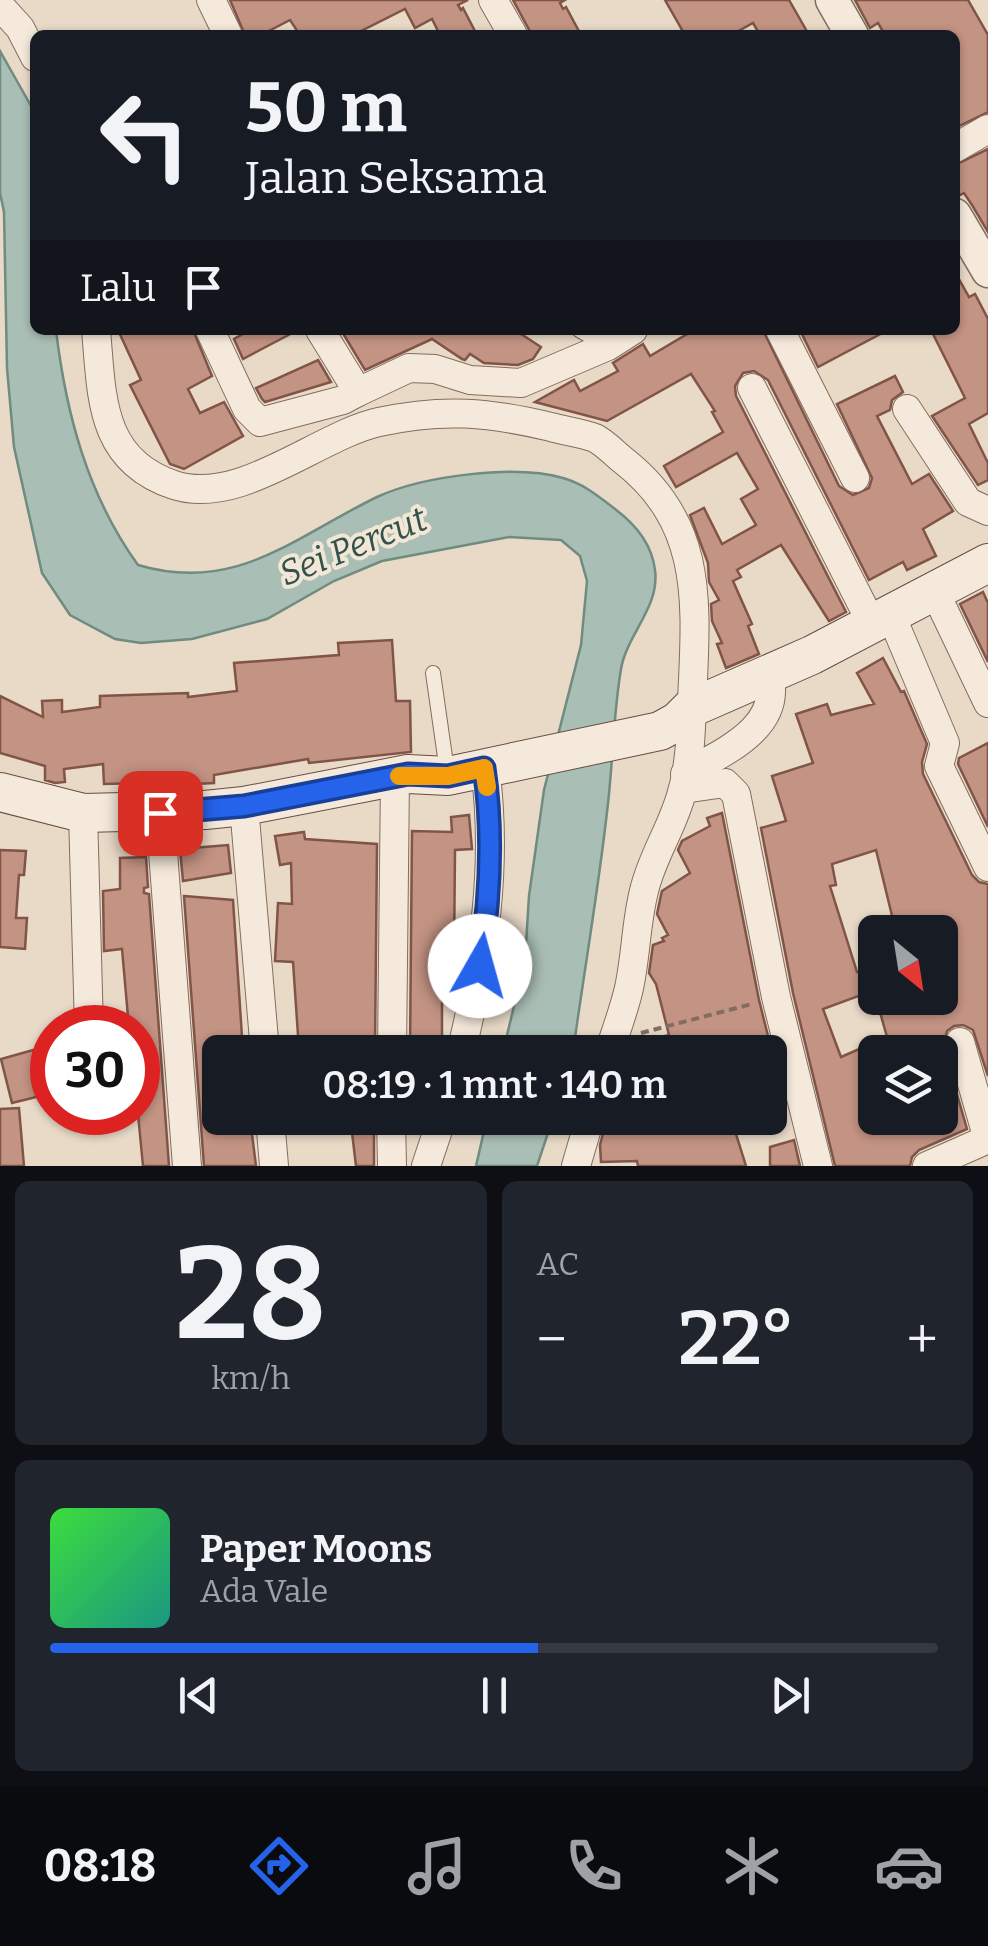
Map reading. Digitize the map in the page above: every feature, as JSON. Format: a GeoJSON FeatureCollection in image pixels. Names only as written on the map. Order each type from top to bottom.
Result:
{"type":"FeatureCollection","features":[{"type":"Feature","properties":{"kind":"main road"},"geometry":{"type":"LineString","coordinates":[[0,792],[82,813],[160,813],[244,806],[482,759],[670,715],[769,675],[988,563]]}},
{"type":"Feature","properties":{"kind":"street"},"geometry":{"type":"LineString","coordinates":[[211,0],[226,30]]}},
{"type":"Feature","properties":{"kind":"street"},"geometry":{"type":"LineString","coordinates":[[492,0],[509,30]]}},
{"type":"Feature","properties":{"kind":"street"},"geometry":{"type":"LineString","coordinates":[[832,0],[849,30]]}},
{"type":"Feature","properties":{"kind":"street"},"geometry":{"type":"LineString","coordinates":[[0,6],[20,28],[30,47]]}},
{"type":"Feature","properties":{"kind":"street"},"geometry":{"type":"LineString","coordinates":[[960,145],[988,129]]}},
{"type":"Feature","properties":{"kind":"street"},"geometry":{"type":"LineString","coordinates":[[960,223],[988,271]]}},
{"type":"Feature","properties":{"kind":"street"},"geometry":{"type":"LineString","coordinates":[[97,335],[104,406],[115,439],[132,464],[176,486],[222,487],[272,470],[376,422],[454,411],[518,419],[596,439],[646,478],[677,523],[690,556],[696,617],[670,715],[684,782]]}},
{"type":"Feature","properties":{"kind":"street"},"geometry":{"type":"LineString","coordinates":[[212,335],[247,409],[260,422],[343,400],[410,368],[435,369],[470,380],[521,382],[625,335]]}},
{"type":"Feature","properties":{"kind":"street"},"geometry":{"type":"LineString","coordinates":[[323,335],[358,392]]}},
{"type":"Feature","properties":{"kind":"street"},"geometry":{"type":"LineString","coordinates":[[783,335],[855,478]]}},
{"type":"Feature","properties":{"kind":"street"},"geometry":{"type":"LineString","coordinates":[[752,388],[945,743],[939,766],[988,867]]}},
{"type":"Feature","properties":{"kind":"street"},"geometry":{"type":"LineString","coordinates":[[908,409],[968,502],[988,511]]}},
{"type":"Feature","properties":{"kind":"street"},"geometry":{"type":"LineString","coordinates":[[935,592],[988,703]]}},
{"type":"Feature","properties":{"kind":"street"},"geometry":{"type":"LineString","coordinates":[[615,1035],[630,987],[643,894],[652,860],[684,782],[750,734],[766,714],[772,701],[769,675]]}},
{"type":"Feature","properties":{"kind":"street"},"geometry":{"type":"LineString","coordinates":[[465,1035],[476,989],[490,879],[490,804],[482,759]]}},
{"type":"Feature","properties":{"kind":"street"},"geometry":{"type":"LineString","coordinates":[[393,1035],[402,776]]}},
{"type":"Feature","properties":{"kind":"street"},"geometry":{"type":"LineString","coordinates":[[684,782],[725,783],[736,794],[776,997],[818,1166]]}},
{"type":"Feature","properties":{"kind":"street"},"geometry":{"type":"LineString","coordinates":[[244,806],[264,1035]]}},
{"type":"Feature","properties":{"kind":"street"},"geometry":{"type":"LineString","coordinates":[[82,813],[88,1005]]}},
{"type":"Feature","properties":{"kind":"street"},"geometry":{"type":"LineString","coordinates":[[160,813],[187,1166]]}},
{"type":"Feature","properties":{"kind":"street"},"geometry":{"type":"LineString","coordinates":[[927,1166],[988,1139],[960,1042]]}},
{"type":"Feature","properties":{"kind":"street"},"geometry":{"type":"LineString","coordinates":[[271,1135],[274,1166]]}},
{"type":"Feature","properties":{"kind":"street"},"geometry":{"type":"LineString","coordinates":[[391,1135],[392,1166]]}},
{"type":"Feature","properties":{"kind":"street"},"geometry":{"type":"LineString","coordinates":[[426,1166],[436,1135]]}},
{"type":"Feature","properties":{"kind":"street"},"geometry":{"type":"LineString","coordinates":[[576,1166],[585,1135]]}},
{"type":"Feature","properties":{"kind":"lane"},"geometry":{"type":"LineString","coordinates":[[588,335],[608,346]]}},
{"type":"Feature","properties":{"kind":"lane"},"geometry":{"type":"LineString","coordinates":[[434,673],[482,759]]}},
{"type":"Feature","properties":{"kind":"path"},"geometry":{"type":"LineString","coordinates":[[648,1035],[776,997]]}},
{"type":"Feature","properties":{"kind":"water","name":"Sei Percut"},"geometry":{"type":"Polygon","coordinates":[[[0,51],[30,104],[30,335],[57,335],[82,453],[106,511],[138,565],[173,572],[235,567],[291,544],[396,490],[443,478],[495,472],[563,478],[597,495],[636,528],[653,561],[655,583],[621,669],[609,794],[575,1035],[507,1035],[525,960],[529,896],[544,790],[581,645],[587,581],[580,556],[561,540],[509,537],[382,561],[334,581],[267,619],[192,639],[141,643],[115,639],[70,615],[42,573],[14,447],[7,368],[4,212],[0,193],[0,51]]]}},
{"type":"Feature","properties":{"kind":"water"},"geometry":{"type":"Polygon","coordinates":[[[483,1135],[547,1135],[537,1166],[476,1166],[483,1135]]]}},
{"type":"Feature","properties":{"kind":"building"},"geometry":{"type":"Polygon","coordinates":[[[230,0],[468,0],[458,5],[474,30],[438,30],[432,19],[415,28],[405,9],[363,30],[297,30],[290,20],[271,30],[243,30],[230,0]]]}},
{"type":"Feature","properties":{"kind":"building"},"geometry":{"type":"Polygon","coordinates":[[[513,0],[565,0],[560,3],[578,30],[529,30],[513,0]]]}},
{"type":"Feature","properties":{"kind":"building"},"geometry":{"type":"Polygon","coordinates":[[[665,0],[789,0],[806,30],[757,30],[753,23],[740,30],[682,30],[665,0]]]}},
{"type":"Feature","properties":{"kind":"building"},"geometry":{"type":"Polygon","coordinates":[[[855,0],[968,0],[988,35],[988,112],[960,126],[960,30],[882,30],[878,23],[870,28],[855,0]]]}},
{"type":"Feature","properties":{"kind":"building"},"geometry":{"type":"Polygon","coordinates":[[[988,149],[988,232],[964,193],[960,195],[960,163],[988,149]]]}},
{"type":"Feature","properties":{"kind":"building"},"geometry":{"type":"Polygon","coordinates":[[[960,281],[969,297],[975,294],[988,319],[988,413],[969,424],[988,463],[988,480],[978,485],[932,416],[965,398],[934,335],[960,335],[960,281]]]}},
{"type":"Feature","properties":{"kind":"building"},"geometry":{"type":"Polygon","coordinates":[[[120,335],[195,335],[212,376],[188,389],[200,413],[224,402],[243,436],[184,469],[170,464],[130,385],[141,380],[120,335]]]}},
{"type":"Feature","properties":{"kind":"building"},"geometry":{"type":"Polygon","coordinates":[[[241,335],[289,335],[243,359],[234,339],[241,335]]]}},
{"type":"Feature","properties":{"kind":"building"},"geometry":{"type":"Polygon","coordinates":[[[344,335],[523,335],[541,347],[533,359],[518,365],[484,363],[470,354],[462,359],[432,339],[365,370],[344,335]]]}},
{"type":"Feature","properties":{"kind":"building"},"geometry":{"type":"Polygon","coordinates":[[[686,335],[765,335],[839,486],[853,495],[869,488],[872,478],[837,404],[895,376],[903,392],[892,400],[890,410],[877,416],[912,484],[929,474],[953,511],[923,529],[936,556],[907,570],[903,562],[869,580],[768,380],[754,371],[743,373],[735,386],[736,396],[846,612],[829,621],[781,545],[737,570],[741,577],[733,581],[752,624],[748,626],[759,654],[726,668],[717,644],[722,643],[712,621],[711,604],[719,600],[709,582],[708,563],[690,515],[704,508],[722,544],[756,525],[741,499],[758,489],[737,453],[676,487],[664,466],[723,432],[712,412],[715,411],[691,374],[607,421],[535,402],[574,380],[580,391],[618,371],[613,363],[643,344],[650,356],[686,335]]]}},
{"type":"Feature","properties":{"kind":"building"},"geometry":{"type":"Polygon","coordinates":[[[802,335],[879,335],[818,367],[802,335]]]}},
{"type":"Feature","properties":{"kind":"building"},"geometry":{"type":"Polygon","coordinates":[[[318,360],[331,382],[265,402],[262,399],[256,388],[318,360]]]}},
{"type":"Feature","properties":{"kind":"building"},"geometry":{"type":"Polygon","coordinates":[[[983,592],[988,603],[988,662],[960,604],[983,592]]]}},
{"type":"Feature","properties":{"kind":"building"},"geometry":{"type":"Polygon","coordinates":[[[392,640],[396,701],[410,701],[411,752],[309,763],[308,759],[214,775],[214,783],[176,785],[104,784],[103,764],[64,769],[65,782],[55,783],[45,780],[45,766],[0,753],[0,696],[43,717],[42,701],[62,700],[62,712],[100,707],[100,696],[188,693],[188,697],[237,691],[234,663],[339,655],[338,643],[392,640]]]}},
{"type":"Feature","properties":{"kind":"building"},"geometry":{"type":"Polygon","coordinates":[[[883,658],[901,692],[904,691],[927,744],[923,774],[972,875],[988,884],[988,1076],[973,1030],[963,1025],[954,1026],[946,1035],[886,1035],[881,1015],[958,1015],[958,915],[892,915],[876,850],[832,864],[836,885],[830,886],[858,972],[858,996],[823,1009],[841,1057],[858,1050],[858,1135],[953,1135],[919,1150],[910,1166],[835,1166],[793,993],[761,828],[786,821],[772,776],[813,763],[796,714],[827,704],[831,715],[874,704],[857,673],[883,658]]]}},
{"type":"Feature","properties":{"kind":"building"},"geometry":{"type":"Polygon","coordinates":[[[988,743],[988,827],[958,764],[959,758],[988,743]]]}},
{"type":"Feature","properties":{"kind":"building"},"geometry":{"type":"Polygon","coordinates":[[[722,813],[768,1035],[669,1035],[656,984],[649,973],[653,945],[668,935],[657,914],[662,891],[690,873],[678,850],[682,841],[710,826],[707,818],[722,813]]]}},
{"type":"Feature","properties":{"kind":"building"},"geometry":{"type":"Polygon","coordinates":[[[469,815],[472,849],[455,850],[454,958],[462,958],[454,1001],[442,1001],[442,1035],[410,1035],[412,831],[452,832],[451,817],[469,815]]]}},
{"type":"Feature","properties":{"kind":"building"},"geometry":{"type":"Polygon","coordinates":[[[304,832],[305,839],[377,844],[375,1035],[298,1035],[293,962],[275,961],[278,903],[292,904],[291,863],[280,865],[275,836],[304,832]]]}},
{"type":"Feature","properties":{"kind":"building"},"geometry":{"type":"Polygon","coordinates":[[[228,845],[231,873],[183,881],[180,849],[228,845]]]}},
{"type":"Feature","properties":{"kind":"building"},"geometry":{"type":"Polygon","coordinates":[[[0,850],[26,851],[24,875],[19,875],[16,918],[27,918],[25,949],[0,947],[0,850]]]}},
{"type":"Feature","properties":{"kind":"building"},"geometry":{"type":"Polygon","coordinates":[[[146,857],[148,887],[144,893],[149,894],[157,1005],[127,1005],[122,949],[104,951],[103,891],[120,889],[120,858],[146,857]]]}},
{"type":"Feature","properties":{"kind":"building"},"geometry":{"type":"Polygon","coordinates":[[[184,896],[233,900],[242,1035],[202,1035],[202,1135],[252,1135],[256,1166],[204,1166],[184,896]]]}},
{"type":"Feature","properties":{"kind":"building"},"geometry":{"type":"Polygon","coordinates":[[[160,1044],[169,1166],[143,1166],[140,1135],[160,1135],[160,1044]]]}},
{"type":"Feature","properties":{"kind":"building"},"geometry":{"type":"Polygon","coordinates":[[[30,1051],[30,1098],[12,1103],[1,1059],[30,1051]]]}},
{"type":"Feature","properties":{"kind":"building"},"geometry":{"type":"Polygon","coordinates":[[[958,1098],[967,1129],[958,1133],[958,1098]]]}},
{"type":"Feature","properties":{"kind":"building"},"geometry":{"type":"Polygon","coordinates":[[[19,1108],[24,1166],[0,1166],[0,1109],[19,1108]]]}},
{"type":"Feature","properties":{"kind":"building"},"geometry":{"type":"Polygon","coordinates":[[[352,1135],[374,1135],[374,1166],[356,1166],[352,1135]]]}},
{"type":"Feature","properties":{"kind":"building"},"geometry":{"type":"Polygon","coordinates":[[[603,1135],[736,1135],[746,1166],[601,1162],[603,1135]]]}},
{"type":"Feature","properties":{"kind":"building"},"geometry":{"type":"Polygon","coordinates":[[[794,1140],[800,1166],[770,1166],[770,1147],[794,1140]]]}},
{"type":"Feature","properties":{"kind":"slow traffic"},"geometry":{"type":"LineString","coordinates":[[399,776],[448,776],[484,768],[487,787]]}},
{"type":"Feature","properties":{"kind":"route"},"geometry":{"type":"LineString","coordinates":[[160,813],[244,806],[408,774],[448,776],[484,768],[490,804],[490,879],[480,966]]}}]}
